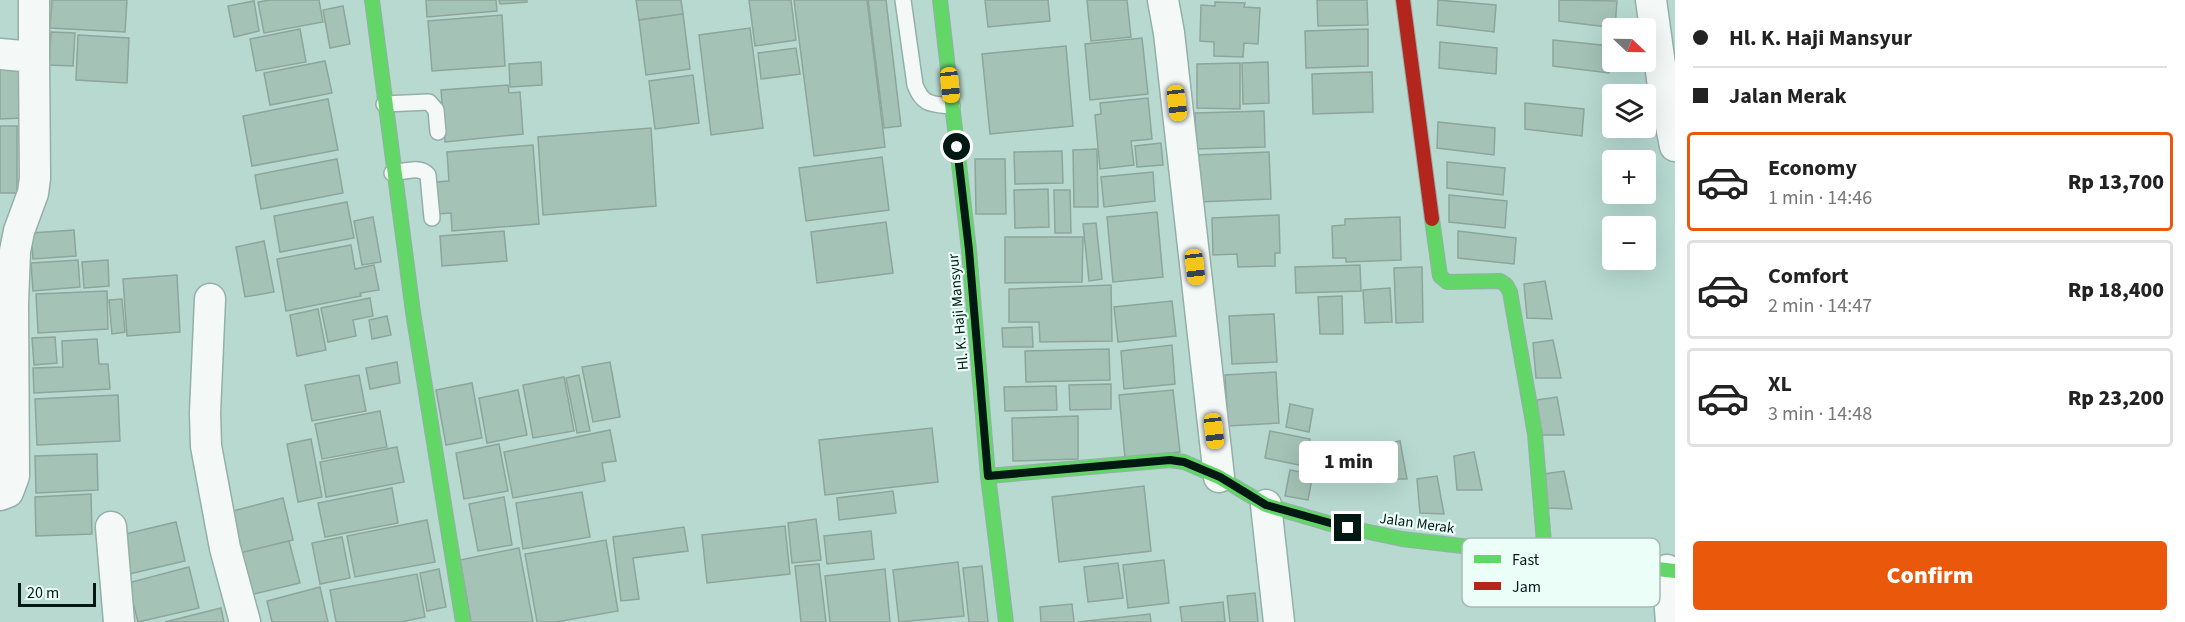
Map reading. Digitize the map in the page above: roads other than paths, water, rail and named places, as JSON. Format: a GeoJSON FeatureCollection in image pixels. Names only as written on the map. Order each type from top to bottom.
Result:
{"type":"FeatureCollection","features":[{"type":"Feature","properties":{"kind":"street"},"geometry":{"type":"LineString","coordinates":[[0,495],[8,492],[14,476],[15,251],[34,185],[34,0]]}},
{"type":"Feature","properties":{"kind":"street"},"geometry":{"type":"LineString","coordinates":[[372,0],[392,173],[444,511],[464,622]]}},
{"type":"Feature","properties":{"kind":"street","name":"Hl. K. Haji Mansyur"},"geometry":{"type":"LineString","coordinates":[[940,0],[969,250],[988,476],[1006,622]]}},
{"type":"Feature","properties":{"kind":"street"},"geometry":{"type":"LineString","coordinates":[[1163,0],[1220,477]]}},
{"type":"Feature","properties":{"kind":"street"},"geometry":{"type":"LineString","coordinates":[[1403,0],[1438,269],[1440,276],[1447,282],[1500,281],[1510,292],[1535,434],[1544,538]]}},
{"type":"Feature","properties":{"kind":"street"},"geometry":{"type":"LineString","coordinates":[[1651,0],[1663,86],[1675,146]]}},
{"type":"Feature","properties":{"kind":"street"},"geometry":{"type":"LineString","coordinates":[[0,54],[34,57]]}},
{"type":"Feature","properties":{"kind":"street"},"geometry":{"type":"LineString","coordinates":[[210,299],[205,413],[206,446],[225,548],[245,622]]}},
{"type":"Feature","properties":{"kind":"street","name":"Jalan Merak"},"geometry":{"type":"LineString","coordinates":[[988,476],[1170,460],[1184,462],[1220,477],[1266,505],[1331,524],[1402,539],[1462,546]]}},
{"type":"Feature","properties":{"kind":"street"},"geometry":{"type":"LineString","coordinates":[[1266,505],[1279,622]]}},
{"type":"Feature","properties":{"kind":"street"},"geometry":{"type":"LineString","coordinates":[[111,527],[119,622]]}},
{"type":"Feature","properties":{"kind":"street"},"geometry":{"type":"LineString","coordinates":[[1671,570],[1671,622]]}},
{"type":"Feature","properties":{"kind":"lane"},"geometry":{"type":"LineString","coordinates":[[903,0],[915,85],[920,97],[927,102],[952,106]]}},
{"type":"Feature","properties":{"kind":"lane"},"geometry":{"type":"LineString","coordinates":[[384,104],[429,102],[436,110],[438,132]]}},
{"type":"Feature","properties":{"kind":"lane"},"geometry":{"type":"LineString","coordinates":[[392,173],[419,169],[424,171],[428,176],[432,218]]}}]}
